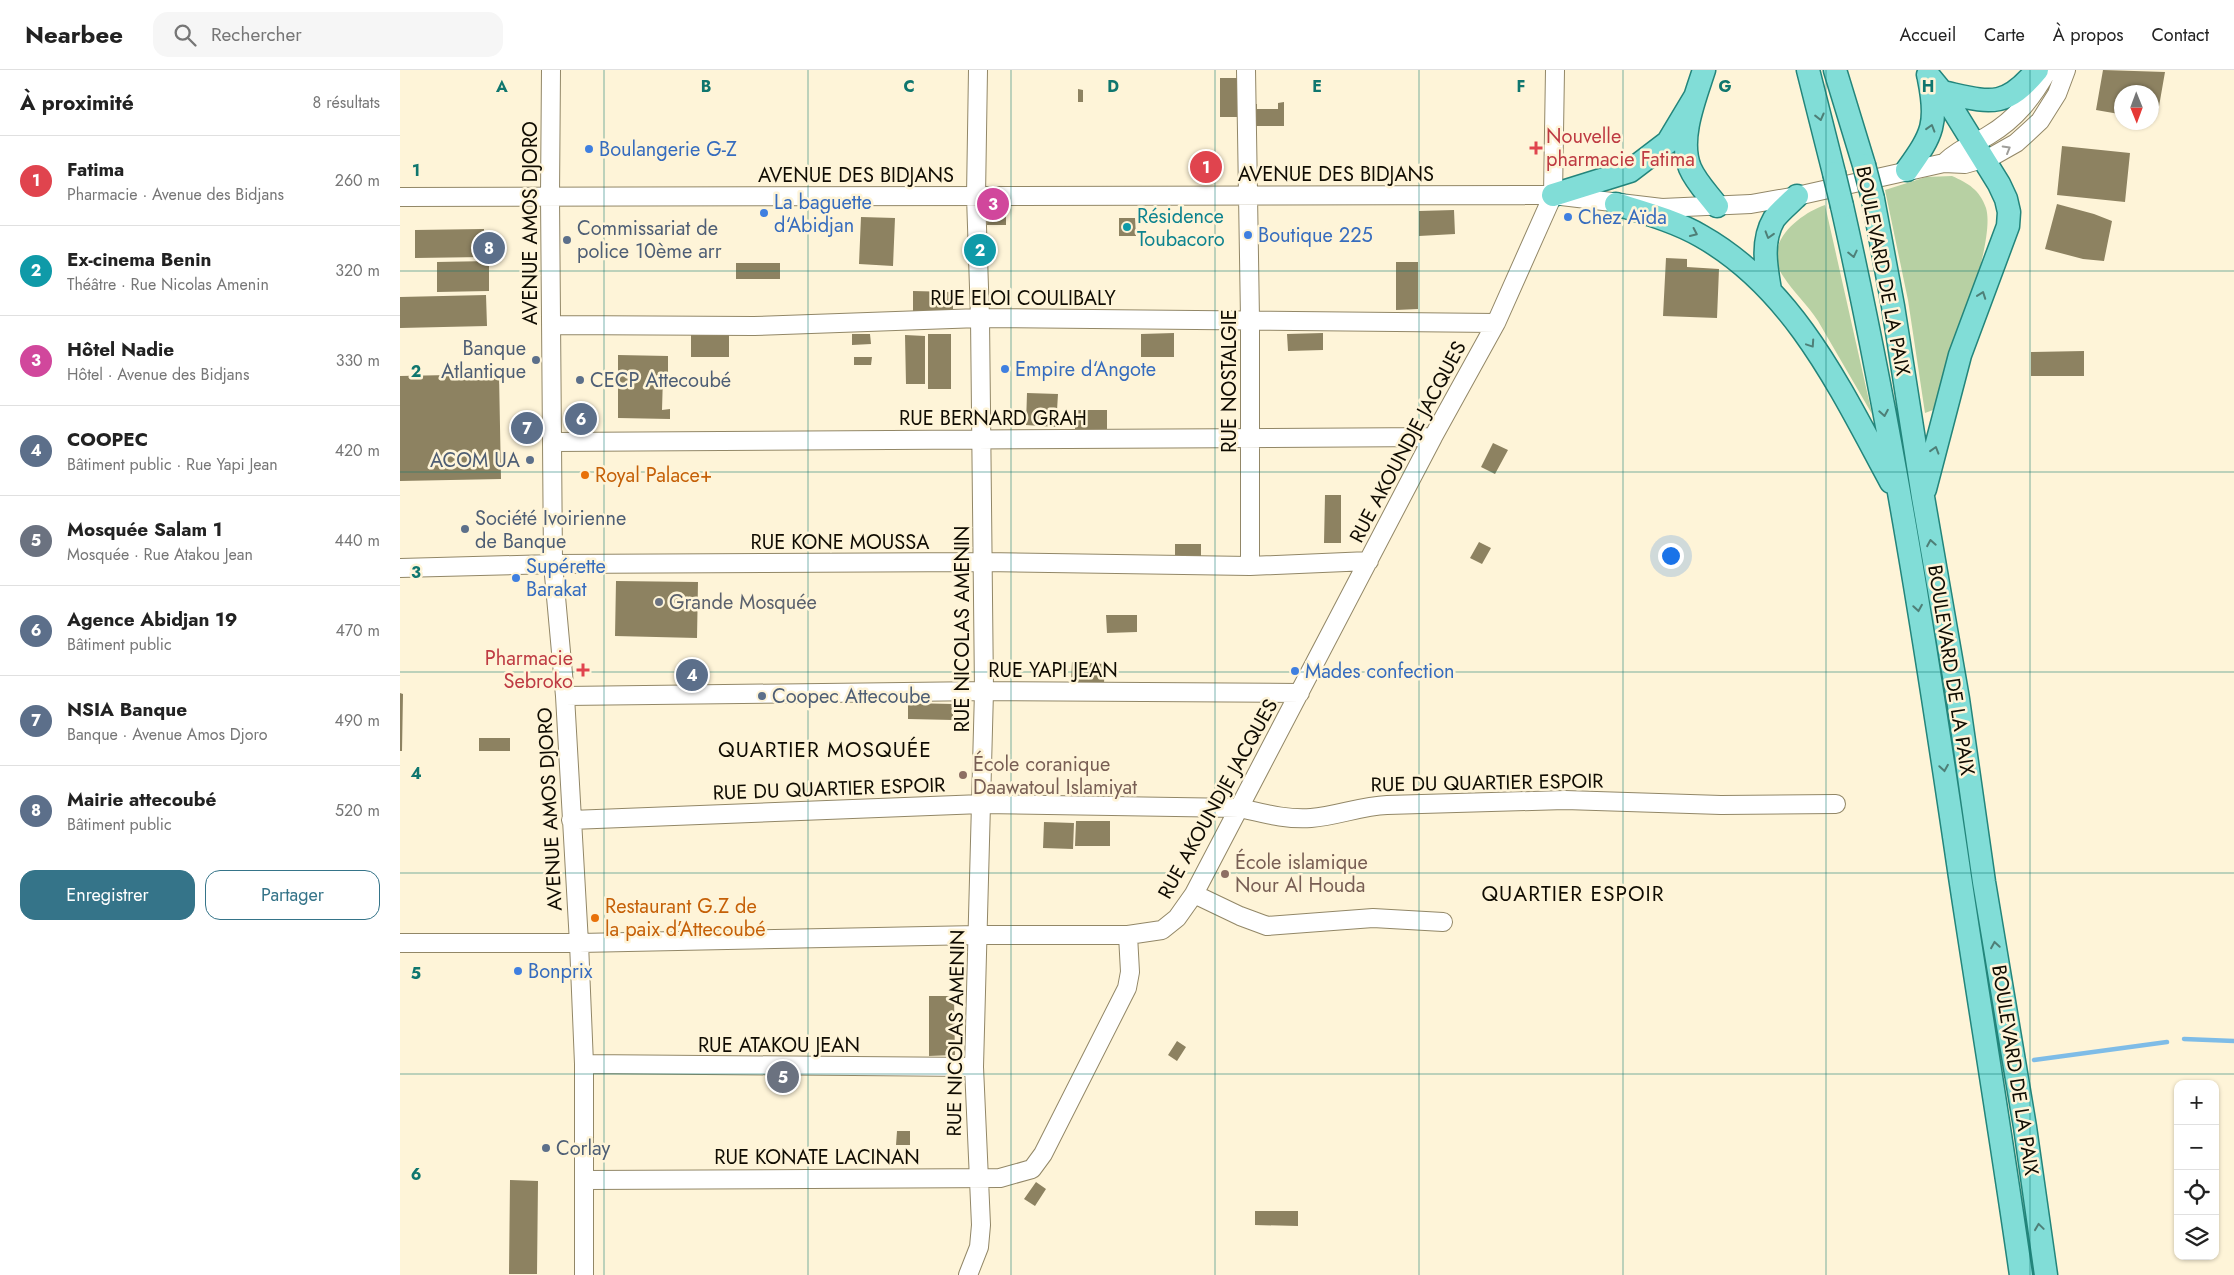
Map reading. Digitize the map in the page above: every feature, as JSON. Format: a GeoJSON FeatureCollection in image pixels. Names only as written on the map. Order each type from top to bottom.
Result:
{"type":"FeatureCollection","features":[{"type":"Feature","properties":{"kind":"main road"},"geometry":{"type":"LineString","coordinates":[[1704,70],[1695,97],[1686,142],[1690,168],[1717,206]]}},
{"type":"Feature","properties":{"kind":"main road","name":"BOULEVARD DE LA PAIX"},"geometry":{"type":"LineString","coordinates":[[1808,70],[1841,178],[1842,206],[1865,310],[1900,500],[1934,705],[2021,1275]]}},
{"type":"Feature","properties":{"kind":"main road","name":"BOULEVARD DE LA PAIX"},"geometry":{"type":"LineString","coordinates":[[1835,70],[1864,165],[1893,306],[1923,497],[1958,699],[1984,882],[2025,1127],[2046,1275]]}},
{"type":"Feature","properties":{"kind":"main road"},"geometry":{"type":"LineString","coordinates":[[1931,79],[1973,99],[1999,100],[2021,89],[2037,70]]}},
{"type":"Feature","properties":{"kind":"main road"},"geometry":{"type":"LineString","coordinates":[[1923,497],[1960,355],[2008,226],[2009,212],[2006,199],[1979,151],[1931,79]]}},
{"type":"Feature","properties":{"kind":"main road"},"geometry":{"type":"LineString","coordinates":[[1907,170],[1921,150],[1932,128],[1934,106],[1931,79]]}},
{"type":"Feature","properties":{"kind":"main road"},"geometry":{"type":"LineString","coordinates":[[1553,195],[1630,172],[1668,142],[1695,97]]}},
{"type":"Feature","properties":{"kind":"main road"},"geometry":{"type":"LineString","coordinates":[[1770,290],[1764,257],[1767,238],[1774,219],[1797,196]]}},
{"type":"Feature","properties":{"kind":"main road"},"geometry":{"type":"LineString","coordinates":[[1616,204],[1663,219],[1700,236],[1732,256],[1770,290],[1800,328],[1834,379],[1900,500]]}},
{"type":"Feature","properties":{"kind":"street","name":"AVENUE AMOS DJORO"},"geometry":{"type":"LineString","coordinates":[[551,70],[550,196],[554,564],[579,942],[584,1064],[584,1275]]}},
{"type":"Feature","properties":{"kind":"street","name":"RUE NICOLAS AMENIN"},"geometry":{"type":"LineString","coordinates":[[968,1275],[979,1247],[981,1225],[974,1067],[984,691],[982,440],[976,196],[978,70]]}},
{"type":"Feature","properties":{"kind":"street","name":"RUE NOSTALGIE"},"geometry":{"type":"LineString","coordinates":[[1246,70],[1250,319],[1250,566]]}},
{"type":"Feature","properties":{"kind":"street","name":"RUE AKOUNDJE JACQUES"},"geometry":{"type":"LineString","coordinates":[[400,943],[978,935],[1128,935],[1162,930],[1177,918],[1194,894],[1370,561],[1433,437],[1496,323],[1553,195],[1555,70]]}},
{"type":"Feature","properties":{"kind":"street"},"geometry":{"type":"LineString","coordinates":[[1979,151],[2023,108],[2048,70]]}},
{"type":"Feature","properties":{"kind":"street"},"geometry":{"type":"LineString","coordinates":[[1979,151],[2016,143],[2040,121],[2057,94],[2066,70]]}},
{"type":"Feature","properties":{"kind":"street","name":"AVENUE DES BIDJANS"},"geometry":{"type":"LineString","coordinates":[[400,196],[1553,195],[1662,208],[1751,204],[1797,196],[1841,178],[1907,170],[1944,163],[1965,164],[1979,151]]}},
{"type":"Feature","properties":{"kind":"street","name":"RUE ELOI COULIBALY"},"geometry":{"type":"LineString","coordinates":[[551,325],[754,326],[980,318],[1250,319],[1496,323]]}},
{"type":"Feature","properties":{"kind":"street","name":"RUE BERNARD GRAH"},"geometry":{"type":"LineString","coordinates":[[553,442],[1433,437]]}},
{"type":"Feature","properties":{"kind":"street","name":"RUE KONE MOUSSA"},"geometry":{"type":"LineString","coordinates":[[400,568],[554,564],[983,562],[1250,566],[1370,561]]}},
{"type":"Feature","properties":{"kind":"street","name":"RUE YAPI JEAN"},"geometry":{"type":"LineString","coordinates":[[564,696],[984,691],[1300,693]]}},
{"type":"Feature","properties":{"kind":"street","name":"RUE DU QUARTIER ESPOIR"},"geometry":{"type":"LineString","coordinates":[[571,820],[982,804],[1239,808],[1280,816],[1311,818],[1364,806],[1565,800],[1721,805],[1836,804]]}},
{"type":"Feature","properties":{"kind":"street"},"geometry":{"type":"LineString","coordinates":[[1194,894],[1240,916],[1267,926],[1373,918],[1442,922]]}},
{"type":"Feature","properties":{"kind":"street","name":"RUE KONATE LACINAN"},"geometry":{"type":"LineString","coordinates":[[584,1180],[1000,1178],[1017,1175],[1032,1169],[1043,1154],[1127,988],[1130,972],[1128,935]]}},
{"type":"Feature","properties":{"kind":"street","name":"RUE ATAKOU JEAN"},"geometry":{"type":"LineString","coordinates":[[584,1064],[974,1067]]}},
{"type":"Feature","properties":{"kind":"green space"},"geometry":{"type":"Polygon","coordinates":[[[1952,176],[1968,184],[1980,196],[1986,208],[1987,225],[1984,249],[1968,308],[1933,410],[1925,413],[1908,300],[1885,190],[1926,177],[1952,176]]]}},
{"type":"Feature","properties":{"kind":"green space"},"geometry":{"type":"Polygon","coordinates":[[[1825,205],[1872,414],[1818,321],[1787,282],[1777,264],[1780,242],[1786,232],[1804,215],[1825,205]]]}},
{"type":"Feature","properties":{"kind":"building"},"geometry":{"type":"Polygon","coordinates":[[[2103,70],[2165,72],[2159,106],[2159,85],[2114,85],[2114,113],[2096,110],[2103,70]]]}},
{"type":"Feature","properties":{"kind":"building"},"geometry":{"type":"Polygon","coordinates":[[[1220,78],[1241,78],[1242,117],[1220,117],[1220,78]]]}},
{"type":"Feature","properties":{"kind":"building"},"geometry":{"type":"Polygon","coordinates":[[[1078,89],[1083,90],[1083,102],[1078,102],[1078,89]]]}},
{"type":"Feature","properties":{"kind":"building"},"geometry":{"type":"Polygon","coordinates":[[[1284,102],[1284,126],[1251,126],[1251,104],[1257,104],[1257,109],[1278,109],[1278,103],[1284,102]]]}},
{"type":"Feature","properties":{"kind":"building"},"geometry":{"type":"Polygon","coordinates":[[[2062,146],[2130,153],[2125,202],[2057,195],[2062,146]]]}},
{"type":"Feature","properties":{"kind":"building"},"geometry":{"type":"Polygon","coordinates":[[[988,200],[1006,200],[1006,225],[987,225],[988,200]]]}},
{"type":"Feature","properties":{"kind":"building"},"geometry":{"type":"Polygon","coordinates":[[[2057,204],[2112,221],[2104,261],[2083,259],[2045,249],[2057,204]]]}},
{"type":"Feature","properties":{"kind":"building"},"geometry":{"type":"Polygon","coordinates":[[[1454,210],[1455,234],[1419,236],[1419,211],[1454,210]]]}},
{"type":"Feature","properties":{"kind":"building"},"geometry":{"type":"Polygon","coordinates":[[[861,217],[895,218],[893,266],[859,264],[861,217]]]}},
{"type":"Feature","properties":{"kind":"building","name":"Résidence Toubacoro"},"geometry":{"type":"Polygon","coordinates":[[[1119,218],[1135,218],[1136,236],[1119,236],[1119,218]]]}},
{"type":"Feature","properties":{"kind":"building"},"geometry":{"type":"Polygon","coordinates":[[[484,229],[484,257],[415,258],[415,230],[484,229]]]}},
{"type":"Feature","properties":{"kind":"building"},"geometry":{"type":"Polygon","coordinates":[[[1666,258],[1687,259],[1687,267],[1719,269],[1717,318],[1663,316],[1666,258]]]}},
{"type":"Feature","properties":{"kind":"building"},"geometry":{"type":"Polygon","coordinates":[[[489,261],[489,291],[437,292],[437,262],[489,261]]]}},
{"type":"Feature","properties":{"kind":"building"},"geometry":{"type":"Polygon","coordinates":[[[1396,262],[1418,262],[1418,309],[1396,310],[1396,262]]]}},
{"type":"Feature","properties":{"kind":"building"},"geometry":{"type":"Polygon","coordinates":[[[736,263],[780,263],[780,279],[736,279],[736,263]]]}},
{"type":"Feature","properties":{"kind":"building"},"geometry":{"type":"Polygon","coordinates":[[[913,291],[953,292],[953,312],[913,312],[913,291]]]}},
{"type":"Feature","properties":{"kind":"building"},"geometry":{"type":"Polygon","coordinates":[[[486,295],[487,326],[400,328],[400,297],[486,295]]]}},
{"type":"Feature","properties":{"kind":"building"},"geometry":{"type":"Polygon","coordinates":[[[1174,333],[1174,357],[1141,357],[1141,334],[1174,333]]]}},
{"type":"Feature","properties":{"kind":"building"},"geometry":{"type":"Polygon","coordinates":[[[1323,333],[1323,350],[1288,351],[1287,334],[1323,333]]]}},
{"type":"Feature","properties":{"kind":"building"},"geometry":{"type":"Polygon","coordinates":[[[691,334],[729,335],[729,357],[691,357],[691,334]]]}},
{"type":"Feature","properties":{"kind":"building"},"geometry":{"type":"Polygon","coordinates":[[[852,334],[870,334],[871,344],[852,345],[852,334]]]}},
{"type":"Feature","properties":{"kind":"building"},"geometry":{"type":"Polygon","coordinates":[[[928,334],[951,334],[951,389],[928,389],[928,334]]]}},
{"type":"Feature","properties":{"kind":"building"},"geometry":{"type":"Polygon","coordinates":[[[905,335],[925,336],[925,384],[906,384],[905,335]]]}},
{"type":"Feature","properties":{"kind":"building"},"geometry":{"type":"Polygon","coordinates":[[[2084,351],[2084,376],[2031,376],[2031,352],[2084,351]]]}},
{"type":"Feature","properties":{"kind":"building"},"geometry":{"type":"Polygon","coordinates":[[[618,355],[668,356],[668,376],[663,376],[662,410],[670,409],[670,419],[618,418],[618,355]]]}},
{"type":"Feature","properties":{"kind":"building"},"geometry":{"type":"Polygon","coordinates":[[[854,357],[872,357],[871,365],[854,365],[854,357]]]}},
{"type":"Feature","properties":{"kind":"building"},"geometry":{"type":"Polygon","coordinates":[[[499,374],[501,479],[400,481],[400,376],[499,374]]]}},
{"type":"Feature","properties":{"kind":"building"},"geometry":{"type":"Polygon","coordinates":[[[1027,393],[1058,394],[1056,427],[1026,425],[1027,393]]]}},
{"type":"Feature","properties":{"kind":"building"},"geometry":{"type":"Polygon","coordinates":[[[1075,410],[1107,410],[1107,429],[1075,429],[1075,410]]]}},
{"type":"Feature","properties":{"kind":"building"},"geometry":{"type":"Polygon","coordinates":[[[1493,443],[1508,450],[1495,474],[1481,467],[1493,443]]]}},
{"type":"Feature","properties":{"kind":"building"},"geometry":{"type":"Polygon","coordinates":[[[1325,495],[1341,495],[1341,543],[1324,543],[1325,495]]]}},
{"type":"Feature","properties":{"kind":"building"},"geometry":{"type":"Polygon","coordinates":[[[1479,542],[1491,548],[1482,564],[1470,558],[1479,542]]]}},
{"type":"Feature","properties":{"kind":"building"},"geometry":{"type":"Polygon","coordinates":[[[1175,544],[1201,544],[1201,556],[1175,556],[1175,544]]]}},
{"type":"Feature","properties":{"kind":"building"},"geometry":{"type":"Polygon","coordinates":[[[616,581],[698,582],[697,638],[615,636],[616,581]]]}},
{"type":"Feature","properties":{"kind":"building"},"geometry":{"type":"Polygon","coordinates":[[[1106,615],[1137,615],[1137,632],[1107,633],[1106,615]]]}},
{"type":"Feature","properties":{"kind":"building"},"geometry":{"type":"Polygon","coordinates":[[[1072,662],[1105,664],[1104,683],[1071,682],[1072,662]]]}},
{"type":"Feature","properties":{"kind":"building"},"geometry":{"type":"Polygon","coordinates":[[[400,693],[403,694],[402,751],[400,751],[400,693]]]}},
{"type":"Feature","properties":{"kind":"building"},"geometry":{"type":"Polygon","coordinates":[[[908,703],[953,704],[953,720],[908,719],[908,703]]]}},
{"type":"Feature","properties":{"kind":"building"},"geometry":{"type":"Polygon","coordinates":[[[479,738],[510,738],[510,751],[479,751],[479,738]]]}},
{"type":"Feature","properties":{"kind":"building"},"geometry":{"type":"Polygon","coordinates":[[[1076,821],[1110,821],[1110,846],[1075,846],[1076,821]]]}},
{"type":"Feature","properties":{"kind":"building"},"geometry":{"type":"Polygon","coordinates":[[[1044,822],[1074,823],[1073,849],[1043,848],[1044,822]]]}},
{"type":"Feature","properties":{"kind":"building"},"geometry":{"type":"Polygon","coordinates":[[[929,996],[954,996],[955,1055],[929,1056],[929,996]]]}},
{"type":"Feature","properties":{"kind":"building"},"geometry":{"type":"Polygon","coordinates":[[[1177,1041],[1186,1047],[1177,1061],[1168,1055],[1177,1041]]]}},
{"type":"Feature","properties":{"kind":"building"},"geometry":{"type":"Polygon","coordinates":[[[897,1131],[910,1131],[910,1145],[896,1145],[897,1131]]]}},
{"type":"Feature","properties":{"kind":"building"},"geometry":{"type":"Polygon","coordinates":[[[510,1180],[538,1181],[537,1274],[509,1274],[510,1180]]]}},
{"type":"Feature","properties":{"kind":"building"},"geometry":{"type":"Polygon","coordinates":[[[1036,1182],[1046,1189],[1035,1206],[1024,1199],[1036,1182]]]}},
{"type":"Feature","properties":{"kind":"building"},"geometry":{"type":"Polygon","coordinates":[[[1255,1211],[1298,1211],[1298,1226],[1255,1225],[1255,1211]]]}},
{"type":"Feature","properties":{"kind":"waterway"},"geometry":{"type":"LineString","coordinates":[[2184,1039],[2234,1041]]}},
{"type":"Feature","properties":{"kind":"waterway"},"geometry":{"type":"LineString","coordinates":[[2034,1060],[2167,1042]]}},
{"type":"Feature","properties":{"kind":"place","name":"Nouvelle pharmacie Fatima"},"geometry":{"type":"Point","coordinates":[1536,148]}},
{"type":"Feature","properties":{"kind":"place","name":"Boulangerie G-Z"},"geometry":{"type":"Point","coordinates":[589,149]}},
{"type":"Feature","properties":{"kind":"place","name":"Fatima"},"geometry":{"type":"Point","coordinates":[1206,167]}},
{"type":"Feature","properties":{"kind":"place","name":"Hôtel Nadie"},"geometry":{"type":"Point","coordinates":[993,204]}},
{"type":"Feature","properties":{"kind":"place","name":"La baguette d‘Abidjan"},"geometry":{"type":"Point","coordinates":[764,213]}},
{"type":"Feature","properties":{"kind":"place","name":"Chez Aïda"},"geometry":{"type":"Point","coordinates":[1568,217]}},
{"type":"Feature","properties":{"kind":"place","name":"Résidence Toubacoro"},"geometry":{"type":"Point","coordinates":[1127,227]}},
{"type":"Feature","properties":{"kind":"place","name":"Boutique 225"},"geometry":{"type":"Point","coordinates":[1248,235]}},
{"type":"Feature","properties":{"kind":"place","name":"Commissariat de police 10ème arr"},"geometry":{"type":"Point","coordinates":[567,240]}},
{"type":"Feature","properties":{"kind":"place","name":"Mairie attecoubé"},"geometry":{"type":"Point","coordinates":[489,248]}},
{"type":"Feature","properties":{"kind":"place","name":"Ex-cinema Benin"},"geometry":{"type":"Point","coordinates":[980,250]}},
{"type":"Feature","properties":{"kind":"place","name":"Banque Atlantique"},"geometry":{"type":"Point","coordinates":[536,360]}},
{"type":"Feature","properties":{"kind":"place","name":"Empire d‘Angote"},"geometry":{"type":"Point","coordinates":[1005,369]}},
{"type":"Feature","properties":{"kind":"place","name":"CECP Attecoubé"},"geometry":{"type":"Point","coordinates":[580,380]}},
{"type":"Feature","properties":{"kind":"place","name":"Agence Abidjan 19"},"geometry":{"type":"Point","coordinates":[581,419]}},
{"type":"Feature","properties":{"kind":"place","name":"NSIA Banque"},"geometry":{"type":"Point","coordinates":[527,428]}},
{"type":"Feature","properties":{"kind":"place","name":"ACOM UA"},"geometry":{"type":"Point","coordinates":[530,460]}},
{"type":"Feature","properties":{"kind":"place","name":"Royal Palace+"},"geometry":{"type":"Point","coordinates":[585,475]}},
{"type":"Feature","properties":{"kind":"place","name":"Société Ivoirienne de Banque"},"geometry":{"type":"Point","coordinates":[465,529]}},
{"type":"Feature","properties":{"kind":"place","name":"Supérette Barakat"},"geometry":{"type":"Point","coordinates":[516,578]}},
{"type":"Feature","properties":{"kind":"place","name":"Grande Mosquée"},"geometry":{"type":"Point","coordinates":[659,602]}},
{"type":"Feature","properties":{"kind":"place","name":"Pharmacie Sebroko"},"geometry":{"type":"Point","coordinates":[583,670]}},
{"type":"Feature","properties":{"kind":"place","name":"Mades confection"},"geometry":{"type":"Point","coordinates":[1295,671]}},
{"type":"Feature","properties":{"kind":"place","name":"COOPEC"},"geometry":{"type":"Point","coordinates":[692,675]}},
{"type":"Feature","properties":{"kind":"place","name":"Coopec Attecoube"},"geometry":{"type":"Point","coordinates":[762,696]}},
{"type":"Feature","properties":{"kind":"place","name":"École coranique Daawatoul Islamiyat"},"geometry":{"type":"Point","coordinates":[963,775]}},
{"type":"Feature","properties":{"kind":"place","name":"École islamique Nour Al Houda"},"geometry":{"type":"Point","coordinates":[1225,874]}},
{"type":"Feature","properties":{"kind":"place","name":"Restaurant G.Z de la paix d’Attecoubé"},"geometry":{"type":"Point","coordinates":[595,918]}},
{"type":"Feature","properties":{"kind":"place","name":"Bonprix"},"geometry":{"type":"Point","coordinates":[518,971]}},
{"type":"Feature","properties":{"kind":"place","name":"Mosquée Salam 1"},"geometry":{"type":"Point","coordinates":[783,1077]}},
{"type":"Feature","properties":{"kind":"place","name":"Corlay"},"geometry":{"type":"Point","coordinates":[546,1148]}},
{"type":"Feature","properties":{"kind":"district","name":"QUARTIER MOSQUÉE"},"geometry":{"type":"Point","coordinates":[825,750]}},
{"type":"Feature","properties":{"kind":"district","name":"QUARTIER ESPOIR"},"geometry":{"type":"Point","coordinates":[1573,894]}}]}
